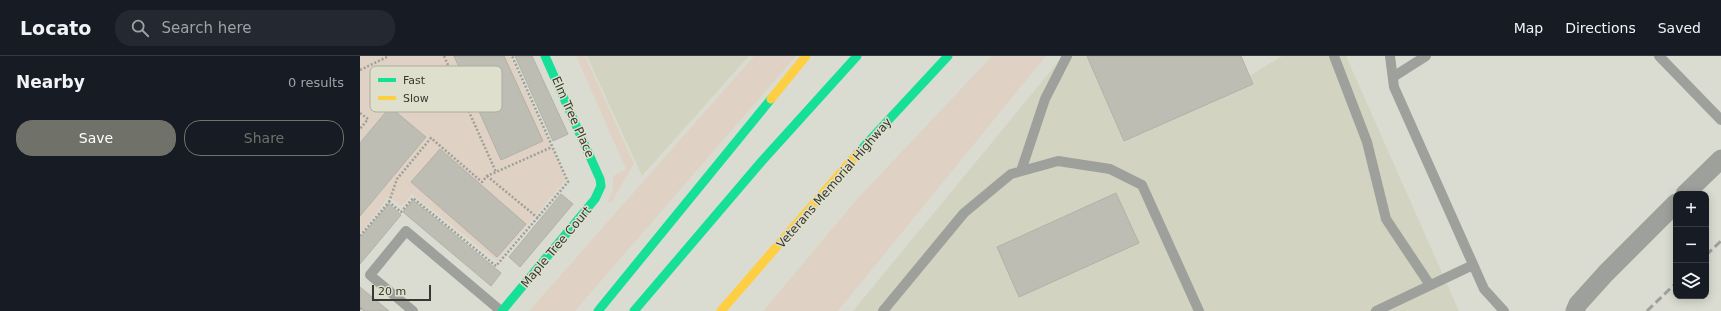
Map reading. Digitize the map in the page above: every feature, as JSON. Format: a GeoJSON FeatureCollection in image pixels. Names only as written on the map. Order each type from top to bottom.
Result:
{"type":"FeatureCollection","features":[{"type":"Feature","properties":{"kind":"main road","name":"Elm Tree Place"},"geometry":{"type":"LineString","coordinates":[[545,56],[600,179]]}},
{"type":"Feature","properties":{"kind":"main road"},"geometry":{"type":"LineString","coordinates":[[598,311],[806,56]]}},
{"type":"Feature","properties":{"kind":"main road"},"geometry":{"type":"LineString","coordinates":[[634,311],[762,161],[857,56]]}},
{"type":"Feature","properties":{"kind":"main road","name":"Veterans Memorial Highway"},"geometry":{"type":"LineString","coordinates":[[721,311],[857,154],[948,56]]}},
{"type":"Feature","properties":{"kind":"main road","name":"Maple Tree Court"},"geometry":{"type":"LineString","coordinates":[[502,311],[595,199],[601,186],[600,179]]}},
{"type":"Feature","properties":{"kind":"street"},"geometry":{"type":"LineString","coordinates":[[1688,191],[1721,159]]}},
{"type":"Feature","properties":{"kind":"street"},"geometry":{"type":"LineString","coordinates":[[1575,311],[1578,304],[1606,273],[1673,206]]}},
{"type":"Feature","properties":{"kind":"lane"},"geometry":{"type":"LineString","coordinates":[[1021,171],[1045,99],[1067,56]]}},
{"type":"Feature","properties":{"kind":"lane"},"geometry":{"type":"LineString","coordinates":[[1334,56],[1367,142],[1386,219],[1430,285]]}},
{"type":"Feature","properties":{"kind":"lane"},"geometry":{"type":"LineString","coordinates":[[1390,56],[1394,87],[1484,289],[1504,311]]}},
{"type":"Feature","properties":{"kind":"lane"},"geometry":{"type":"LineString","coordinates":[[1393,76],[1426,56]]}},
{"type":"Feature","properties":{"kind":"lane"},"geometry":{"type":"LineString","coordinates":[[1660,56],[1721,120]]}},
{"type":"Feature","properties":{"kind":"lane"},"geometry":{"type":"LineString","coordinates":[[882,311],[964,213],[1011,174],[1058,161],[1110,169],[1142,185],[1199,311]]}},
{"type":"Feature","properties":{"kind":"lane"},"geometry":{"type":"LineString","coordinates":[[412,311],[370,275],[406,231],[502,311]]}},
{"type":"Feature","properties":{"kind":"lane"},"geometry":{"type":"LineString","coordinates":[[1376,311],[1473,264]]}},
{"type":"Feature","properties":{"kind":"path"},"geometry":{"type":"LineString","coordinates":[[360,70],[389,56]]}},
{"type":"Feature","properties":{"kind":"path"},"geometry":{"type":"LineString","coordinates":[[444,56],[448,66]]}},
{"type":"Feature","properties":{"kind":"path"},"geometry":{"type":"LineString","coordinates":[[389,202],[400,212],[412,198],[496,266],[538,218],[568,182],[512,56]]}},
{"type":"Feature","properties":{"kind":"path"},"geometry":{"type":"LineString","coordinates":[[469,112],[496,172]]}},
{"type":"Feature","properties":{"kind":"path"},"geometry":{"type":"LineString","coordinates":[[360,113],[368,119],[360,129]]}},
{"type":"Feature","properties":{"kind":"path"},"geometry":{"type":"LineString","coordinates":[[360,236],[389,202],[397,179],[431,138],[482,182],[488,176],[496,172],[552,147]]}},
{"type":"Feature","properties":{"kind":"path"},"geometry":{"type":"LineString","coordinates":[[488,176],[538,218]]}},
{"type":"Feature","properties":{"kind":"path"},"geometry":{"type":"LineString","coordinates":[[360,308],[364,311]]}},
{"type":"Feature","properties":{"kind":"shaded area"},"geometry":{"type":"Polygon","coordinates":[[[360,56],[510,56],[566,180],[497,261],[412,194],[402,206],[389,197],[360,233],[360,56]]]}},
{"type":"Feature","properties":{"kind":"shaded area"},"geometry":{"type":"Polygon","coordinates":[[[576,56],[585,56],[634,164],[611,203],[608,201],[613,189],[613,176],[626,169],[576,56]]]}},
{"type":"Feature","properties":{"kind":"shaded area"},"geometry":{"type":"Polygon","coordinates":[[[587,56],[749,56],[642,176],[587,56]]]}},
{"type":"Feature","properties":{"kind":"shaded area"},"geometry":{"type":"Polygon","coordinates":[[[754,56],[796,56],[575,311],[529,311],[754,56]]]}},
{"type":"Feature","properties":{"kind":"shaded area"},"geometry":{"type":"Polygon","coordinates":[[[992,56],[1046,56],[838,311],[763,311],[858,198],[992,56]]]}},
{"type":"Feature","properties":{"kind":"shaded area"},"geometry":{"type":"Polygon","coordinates":[[[1063,56],[1235,56],[1244,79],[1282,56],[1346,56],[1459,311],[853,311],[1063,56]]]}},
{"type":"Feature","properties":{"kind":"building"},"geometry":{"type":"Polygon","coordinates":[[[454,56],[504,56],[543,141],[501,160],[479,112],[502,112],[502,66],[459,66],[454,56]]]}},
{"type":"Feature","properties":{"kind":"building"},"geometry":{"type":"Polygon","coordinates":[[[515,56],[532,56],[568,134],[553,141],[515,56]]]}},
{"type":"Feature","properties":{"kind":"building"},"geometry":{"type":"Polygon","coordinates":[[[1087,56],[1241,56],[1253,84],[1124,141],[1087,56]]]}},
{"type":"Feature","properties":{"kind":"building"},"geometry":{"type":"Polygon","coordinates":[[[386,112],[396,112],[426,137],[360,216],[360,143],[386,112]]]}},
{"type":"Feature","properties":{"kind":"building"},"geometry":{"type":"Polygon","coordinates":[[[440,149],[526,224],[497,257],[411,182],[440,149]]]}},
{"type":"Feature","properties":{"kind":"building"},"geometry":{"type":"Polygon","coordinates":[[[1116,193],[1139,243],[1019,297],[997,247],[1116,193]]]}},
{"type":"Feature","properties":{"kind":"building"},"geometry":{"type":"Polygon","coordinates":[[[561,194],[573,204],[520,267],[509,257],[561,194]]]}},
{"type":"Feature","properties":{"kind":"building"},"geometry":{"type":"Polygon","coordinates":[[[413,200],[501,273],[491,286],[403,212],[413,200]]]}},
{"type":"Feature","properties":{"kind":"building"},"geometry":{"type":"Polygon","coordinates":[[[389,204],[401,215],[360,264],[360,238],[389,204]]]}},
{"type":"Feature","properties":{"kind":"building"},"geometry":{"type":"Polygon","coordinates":[[[360,287],[389,311],[364,311],[360,308],[360,287]]]}},
{"type":"Feature","properties":{"kind":"railway"},"geometry":{"type":"LineString","coordinates":[[1709,252],[1721,241]]}},
{"type":"Feature","properties":{"kind":"railway"},"geometry":{"type":"LineString","coordinates":[[1647,311],[1673,286]]}},
{"type":"Feature","properties":{"kind":"traffic: fast"},"geometry":{"type":"LineString","coordinates":[[502,311],[595,199],[601,186],[600,179],[545,56]]}},
{"type":"Feature","properties":{"kind":"traffic: fast"},"geometry":{"type":"LineString","coordinates":[[634,311],[762,161],[857,56]]}},
{"type":"Feature","properties":{"kind":"traffic: fast"},"geometry":{"type":"LineString","coordinates":[[856,155],[948,56]]}},
{"type":"Feature","properties":{"kind":"traffic: fast"},"geometry":{"type":"LineString","coordinates":[[598,311],[771,99]]}},
{"type":"Feature","properties":{"kind":"traffic: slow"},"geometry":{"type":"LineString","coordinates":[[771,99],[806,56]]}},
{"type":"Feature","properties":{"kind":"traffic: slow"},"geometry":{"type":"LineString","coordinates":[[721,311],[856,155]]}}]}
